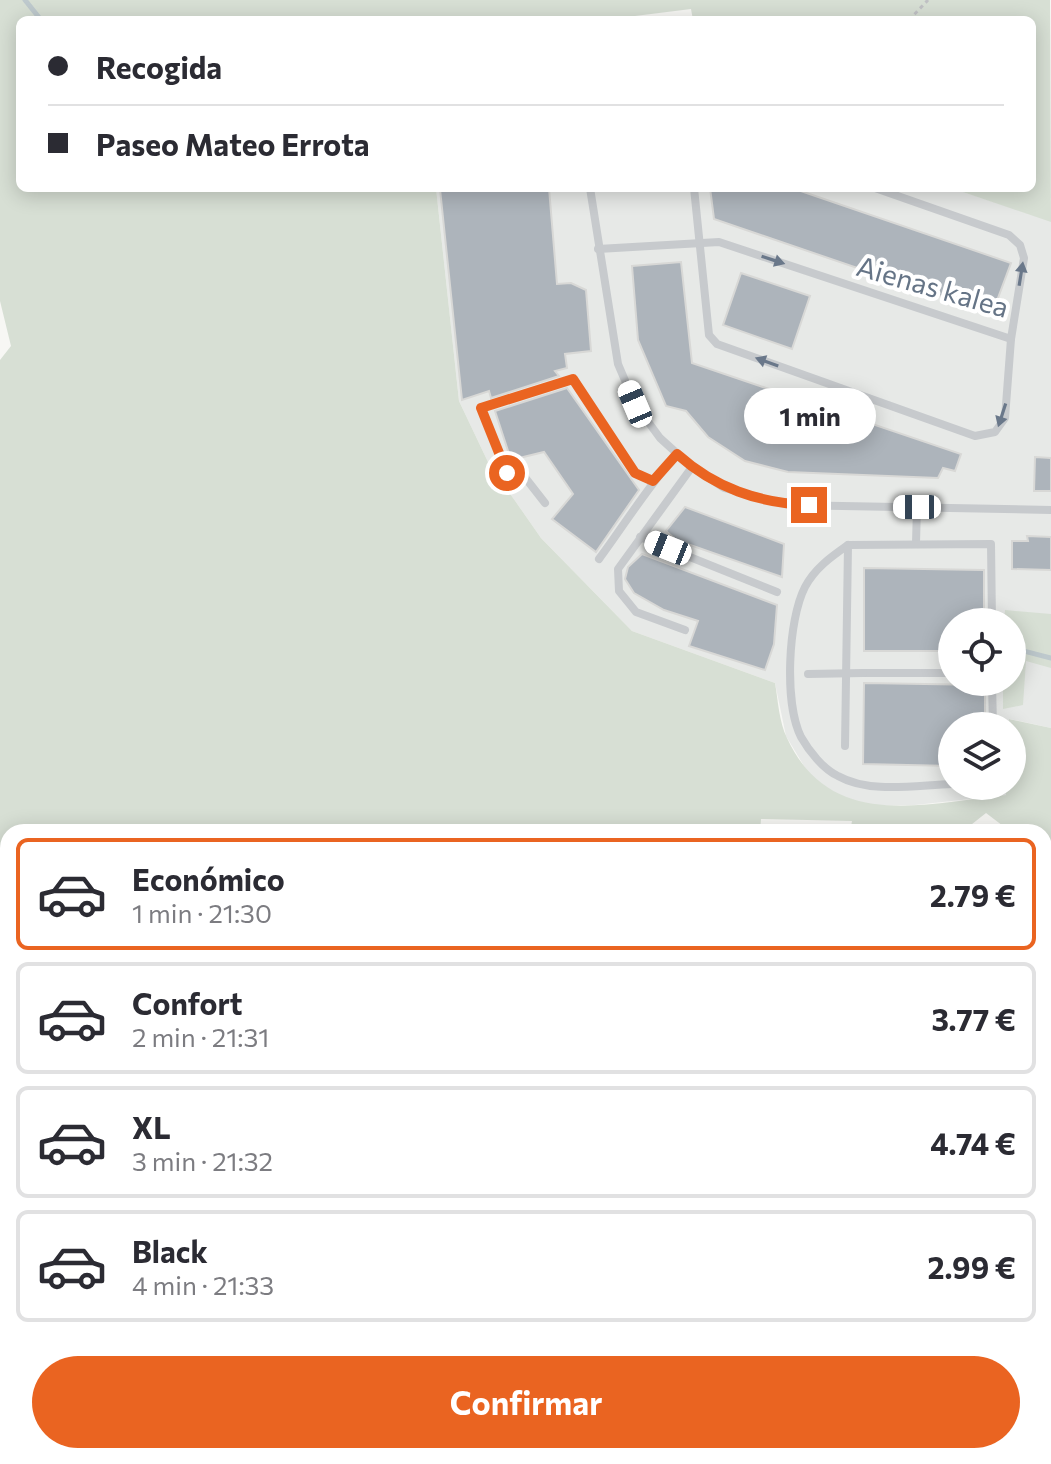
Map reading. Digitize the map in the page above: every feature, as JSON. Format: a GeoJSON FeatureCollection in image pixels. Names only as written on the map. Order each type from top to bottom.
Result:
{"type":"FeatureCollection","features":[{"type":"Feature","properties":{"kind":"lane"},"geometry":{"type":"LineString","coordinates":[[591,192],[618,364],[635,404],[660,438],[692,467],[724,488],[788,505],[1051,510]]}},
{"type":"Feature","properties":{"kind":"lane"},"geometry":{"type":"LineString","coordinates":[[694,192],[709,335],[717,344],[975,436],[995,432],[1005,418],[1011,339]]}},
{"type":"Feature","properties":{"kind":"lane","name":"Aienas kalea"},"geometry":{"type":"LineString","coordinates":[[598,249],[719,242],[1011,339],[1024,258],[1020,245],[1009,235],[886,192]]}},
{"type":"Feature","properties":{"kind":"lane"},"geometry":{"type":"LineString","coordinates":[[545,503],[520,471],[507,473],[481,408],[573,379],[635,473],[653,481]]}},
{"type":"Feature","properties":{"kind":"lane"},"geometry":{"type":"LineString","coordinates":[[599,559],[645,497],[653,481],[677,454]]}},
{"type":"Feature","properties":{"kind":"lane"},"geometry":{"type":"LineString","coordinates":[[685,630],[636,612],[619,591],[618,569],[692,467]]}},
{"type":"Feature","properties":{"kind":"lane"},"geometry":{"type":"LineString","coordinates":[[916,543],[917,507]]}},
{"type":"Feature","properties":{"kind":"lane"},"geometry":{"type":"LineString","coordinates":[[640,537],[777,592]]}},
{"type":"Feature","properties":{"kind":"lane"},"geometry":{"type":"LineString","coordinates":[[938,784],[858,786],[834,775],[814,756],[800,735],[792,702],[793,619],[806,586],[822,564],[848,545],[991,544],[992,608]]}},
{"type":"Feature","properties":{"kind":"lane"},"geometry":{"type":"LineString","coordinates":[[845,746],[848,545]]}},
{"type":"Feature","properties":{"kind":"lane"},"geometry":{"type":"LineString","coordinates":[[792,675],[938,673]]}},
{"type":"Feature","properties":{"kind":"path"},"geometry":{"type":"LineString","coordinates":[[913,16],[928,0]]}},
{"type":"Feature","properties":{"kind":"shaded area"},"geometry":{"type":"Polygon","coordinates":[[[0,0],[1050,0],[1051,222],[963,192],[1036,192],[1036,16],[692,16],[691,9],[635,16],[16,16],[16,192],[436,192],[459,401],[488,462],[541,538],[632,631],[775,683],[784,732],[805,768],[828,787],[853,799],[882,805],[1026,800],[1026,723],[1051,728],[1051,824],[1000,824],[986,813],[972,824],[851,824],[852,821],[761,819],[761,824],[0,824],[0,360],[11,346],[0,301],[0,0]]]}},
{"type":"Feature","properties":{"kind":"shaded area"},"geometry":{"type":"Polygon","coordinates":[[[436,192],[963,192],[1051,221],[1051,728],[1026,723],[1026,712],[938,712],[938,800],[960,800],[873,806],[840,797],[810,776],[786,736],[775,683],[632,631],[541,538],[488,462],[459,401],[436,192]]]}},
{"type":"Feature","properties":{"kind":"shaded area"},"geometry":{"type":"Polygon","coordinates":[[[1026,612],[1051,614],[1051,668],[1026,661],[1026,612]]]}},
{"type":"Feature","properties":{"kind":"shaded area"},"geometry":{"type":"Polygon","coordinates":[[[1003,696],[1024,696],[1023,705],[1003,709],[1003,696]]]}},
{"type":"Feature","properties":{"kind":"building"},"geometry":{"type":"Polygon","coordinates":[[[440,192],[549,192],[557,284],[571,283],[586,290],[591,351],[565,354],[567,368],[555,371],[559,376],[491,398],[489,391],[462,400],[440,192]]]}},
{"type":"Feature","properties":{"kind":"building"},"geometry":{"type":"Polygon","coordinates":[[[711,192],[804,192],[1011,263],[992,314],[714,219],[711,192]]]}},
{"type":"Feature","properties":{"kind":"building"},"geometry":{"type":"Polygon","coordinates":[[[681,262],[692,363],[961,454],[955,471],[943,468],[938,478],[788,472],[745,461],[708,437],[686,411],[666,406],[638,340],[632,266],[681,262]]]}},
{"type":"Feature","properties":{"kind":"building"},"geometry":{"type":"Polygon","coordinates":[[[741,273],[810,296],[792,349],[723,325],[741,273]]]}},
{"type":"Feature","properties":{"kind":"building"},"geometry":{"type":"Polygon","coordinates":[[[567,388],[639,490],[596,552],[552,519],[573,494],[544,452],[511,460],[495,411],[567,388]]]}},
{"type":"Feature","properties":{"kind":"building"},"geometry":{"type":"Polygon","coordinates":[[[1035,457],[1051,458],[1051,491],[1034,491],[1035,457]]]}},
{"type":"Feature","properties":{"kind":"building"},"geometry":{"type":"Polygon","coordinates":[[[685,507],[784,544],[782,577],[676,540],[666,531],[685,507]]]}},
{"type":"Feature","properties":{"kind":"building"},"geometry":{"type":"Polygon","coordinates":[[[1027,536],[1051,537],[1051,570],[1012,569],[1012,541],[1028,541],[1027,536]]]}},
{"type":"Feature","properties":{"kind":"building"},"geometry":{"type":"Polygon","coordinates":[[[642,554],[777,605],[774,644],[765,670],[689,646],[698,621],[664,610],[634,593],[625,579],[628,567],[642,554]]]}},
{"type":"Feature","properties":{"kind":"building"},"geometry":{"type":"Polygon","coordinates":[[[864,568],[984,570],[984,608],[938,608],[938,651],[864,651],[864,568]]]}},
{"type":"Feature","properties":{"kind":"building"},"geometry":{"type":"Polygon","coordinates":[[[864,683],[938,684],[938,696],[985,696],[985,712],[938,712],[938,766],[863,764],[864,683]]]}},
{"type":"Feature","properties":{"kind":"waterway"},"geometry":{"type":"LineString","coordinates":[[25,0],[38,16]]}},
{"type":"Feature","properties":{"kind":"waterway"},"geometry":{"type":"LineString","coordinates":[[1026,652],[1051,658]]}},
{"type":"Feature","properties":{"kind":"route"},"geometry":{"type":"LineString","coordinates":[[507,473],[481,408],[573,379],[635,473],[653,481],[677,454],[724,488],[752,498],[788,505],[809,505]]}}]}
